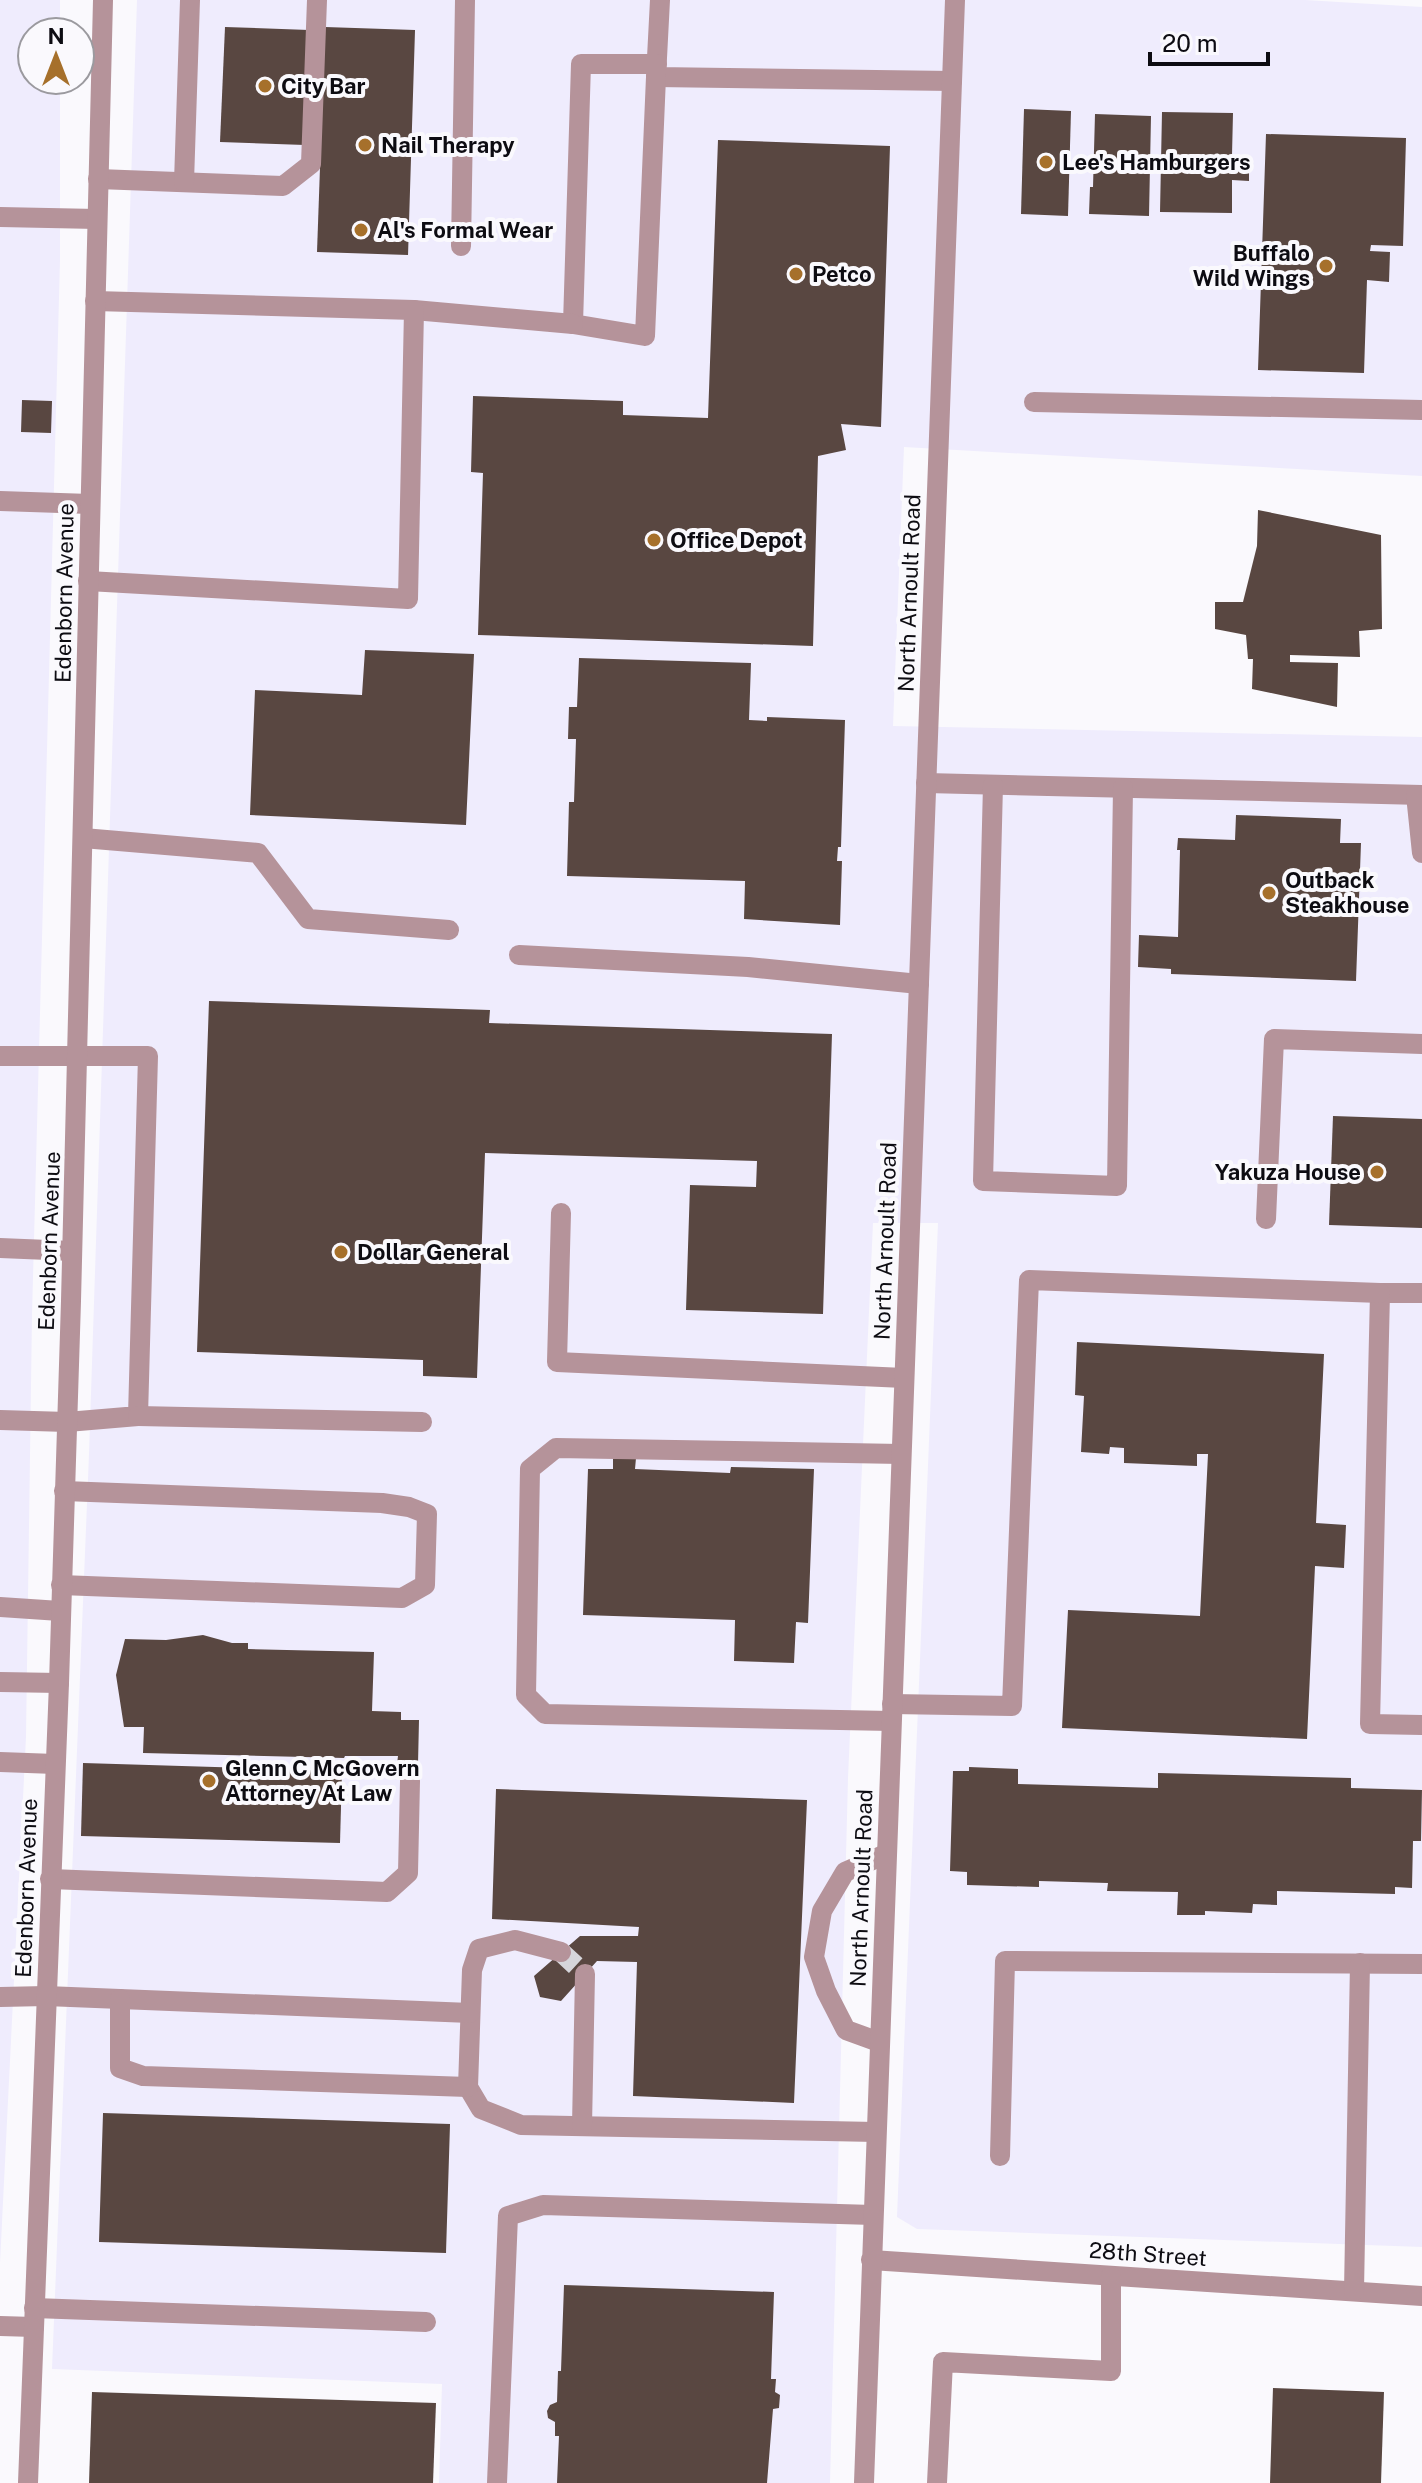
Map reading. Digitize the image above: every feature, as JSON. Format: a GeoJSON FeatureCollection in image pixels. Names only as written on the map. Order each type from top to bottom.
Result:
{"type":"FeatureCollection","features":[{"type":"Feature","properties":{"kind":"street","name":"Edenborn Avenue"},"geometry":{"type":"LineString","coordinates":[[28,2483],[67,1422],[103,0]]}},
{"type":"Feature","properties":{"kind":"street"},"geometry":{"type":"LineString","coordinates":[[184,182],[190,0]]}},
{"type":"Feature","properties":{"kind":"street"},"geometry":{"type":"LineString","coordinates":[[98,179],[283,186],[311,164],[317,0]]}},
{"type":"Feature","properties":{"kind":"street"},"geometry":{"type":"LineString","coordinates":[[461,246],[465,0]]}},
{"type":"Feature","properties":{"kind":"street"},"geometry":{"type":"LineString","coordinates":[[95,301],[414,310],[573,324],[645,336],[660,0]]}},
{"type":"Feature","properties":{"kind":"street","name":"North Arnoult Road"},"geometry":{"type":"LineString","coordinates":[[864,2483],[955,0]]}},
{"type":"Feature","properties":{"kind":"street"},"geometry":{"type":"LineString","coordinates":[[573,324],[581,64],[656,71],[952,81]]}},
{"type":"Feature","properties":{"kind":"street"},"geometry":{"type":"LineString","coordinates":[[0,217],[97,219]]}},
{"type":"Feature","properties":{"kind":"street"},"geometry":{"type":"LineString","coordinates":[[88,581],[408,599],[414,310]]}},
{"type":"Feature","properties":{"kind":"street"},"geometry":{"type":"LineString","coordinates":[[1034,402],[1422,410]]}},
{"type":"Feature","properties":{"kind":"street"},"geometry":{"type":"LineString","coordinates":[[0,501],[90,504]]}},
{"type":"Feature","properties":{"kind":"street"},"geometry":{"type":"LineString","coordinates":[[926,783],[1419,795],[1422,853]]}},
{"type":"Feature","properties":{"kind":"street"},"geometry":{"type":"LineString","coordinates":[[993,785],[983,1181],[1117,1186],[1123,788]]}},
{"type":"Feature","properties":{"kind":"street"},"geometry":{"type":"LineString","coordinates":[[83,838],[258,853],[308,919],[449,930]]}},
{"type":"Feature","properties":{"kind":"street"},"geometry":{"type":"LineString","coordinates":[[519,955],[748,967],[919,984]]}},
{"type":"Feature","properties":{"kind":"street"},"geometry":{"type":"LineString","coordinates":[[1266,1219],[1274,1039],[1422,1044]]}},
{"type":"Feature","properties":{"kind":"street"},"geometry":{"type":"LineString","coordinates":[[0,1056],[148,1056],[138,1416]]}},
{"type":"Feature","properties":{"kind":"street"},"geometry":{"type":"LineString","coordinates":[[561,1213],[557,1362],[904,1378]]}},
{"type":"Feature","properties":{"kind":"street"},"geometry":{"type":"LineString","coordinates":[[0,1248],[72,1251]]}},
{"type":"Feature","properties":{"kind":"street"},"geometry":{"type":"LineString","coordinates":[[901,1454],[556,1448],[530,1469],[526,1695],[545,1714],[892,1712],[1012,1706],[1029,1280],[1422,1293]]}},
{"type":"Feature","properties":{"kind":"street"},"geometry":{"type":"LineString","coordinates":[[1380,1293],[1370,1724],[1422,1725]]}},
{"type":"Feature","properties":{"kind":"street"},"geometry":{"type":"LineString","coordinates":[[0,1420],[67,1422],[138,1416],[422,1422]]}},
{"type":"Feature","properties":{"kind":"street"},"geometry":{"type":"LineString","coordinates":[[61,1585],[402,1598],[425,1585],[427,1514],[409,1507],[382,1503],[64,1491]]}},
{"type":"Feature","properties":{"kind":"street"},"geometry":{"type":"LineString","coordinates":[[0,1607],[60,1611]]}},
{"type":"Feature","properties":{"kind":"street"},"geometry":{"type":"LineString","coordinates":[[0,1682],[59,1683]]}},
{"type":"Feature","properties":{"kind":"street"},"geometry":{"type":"LineString","coordinates":[[0,1762],[55,1764]]}},
{"type":"Feature","properties":{"kind":"street"},"geometry":{"type":"LineString","coordinates":[[50,1879],[387,1892],[408,1873],[410,1781]]}},
{"type":"Feature","properties":{"kind":"street"},"geometry":{"type":"LineString","coordinates":[[879,2042],[846,2030],[826,1991],[814,1957],[822,1911],[845,1872],[886,1854]]}},
{"type":"Feature","properties":{"kind":"street"},"geometry":{"type":"LineString","coordinates":[[561,1952],[515,1940],[479,1949],[472,1970],[468,2087],[481,2109],[521,2125],[876,2132]]}},
{"type":"Feature","properties":{"kind":"street"},"geometry":{"type":"LineString","coordinates":[[1000,2156],[1005,1961],[1422,1964]]}},
{"type":"Feature","properties":{"kind":"street"},"geometry":{"type":"LineString","coordinates":[[1354,2291],[1360,1963]]}},
{"type":"Feature","properties":{"kind":"street"},"geometry":{"type":"LineString","coordinates":[[582,2126],[585,1974]]}},
{"type":"Feature","properties":{"kind":"street"},"geometry":{"type":"LineString","coordinates":[[0,1997],[46,1996],[470,2013]]}},
{"type":"Feature","properties":{"kind":"street"},"geometry":{"type":"LineString","coordinates":[[120,1999],[120,2068],[143,2076],[468,2087]]}},
{"type":"Feature","properties":{"kind":"street"},"geometry":{"type":"LineString","coordinates":[[497,2483],[508,2216],[543,2205],[873,2215]]}},
{"type":"Feature","properties":{"kind":"street","name":"28th Street"},"geometry":{"type":"LineString","coordinates":[[871,2260],[1422,2296]]}},
{"type":"Feature","properties":{"kind":"street"},"geometry":{"type":"LineString","coordinates":[[937,2483],[943,2362],[1111,2371],[1111,2276]]}},
{"type":"Feature","properties":{"kind":"street"},"geometry":{"type":"LineString","coordinates":[[0,2326],[34,2318],[426,2322]]}},
{"type":"Feature","properties":{"kind":"shaded area"},"geometry":{"type":"Polygon","coordinates":[[[0,0],[60,0],[60,16],[16,16],[16,96],[60,96],[60,260],[32,1315],[26,1737],[0,2263],[0,0]]]}},
{"type":"Feature","properties":{"kind":"shaded area"},"geometry":{"type":"Polygon","coordinates":[[[137,0],[1305,0],[1422,7],[1422,476],[904,447],[893,726],[1422,737],[1422,2247],[917,2229],[897,2217],[938,1223],[873,1223],[848,1778],[830,2483],[439,2483],[442,2384],[52,2369],[89,1454],[137,0]]]}},
{"type":"Feature","properties":{"kind":"building","name":"City Bar"},"geometry":{"type":"Polygon","coordinates":[[[225,27],[309,30],[305,145],[220,142],[225,27]]]}},
{"type":"Feature","properties":{"kind":"building"},"geometry":{"type":"Polygon","coordinates":[[[325,27],[415,30],[408,255],[317,252],[325,27]]]}},
{"type":"Feature","properties":{"kind":"building","name":"Lee's Hamburgers"},"geometry":{"type":"Polygon","coordinates":[[[1024,109],[1071,111],[1068,216],[1021,214],[1024,109]]]}},
{"type":"Feature","properties":{"kind":"building"},"geometry":{"type":"Polygon","coordinates":[[[1162,112],[1233,113],[1232,155],[1249,155],[1249,181],[1232,180],[1232,213],[1160,212],[1162,112]]]}},
{"type":"Feature","properties":{"kind":"building"},"geometry":{"type":"Polygon","coordinates":[[[1095,114],[1151,116],[1149,216],[1089,214],[1095,114]]]}},
{"type":"Feature","properties":{"kind":"building","name":"Buffalo Wild Wings"},"geometry":{"type":"Polygon","coordinates":[[[1266,134],[1406,138],[1403,246],[1371,245],[1370,251],[1390,252],[1389,282],[1367,280],[1364,373],[1258,370],[1266,134]]]}},
{"type":"Feature","properties":{"kind":"building"},"geometry":{"type":"Polygon","coordinates":[[[718,140],[890,146],[881,427],[841,424],[846,450],[818,456],[813,646],[478,635],[483,473],[471,472],[473,396],[623,401],[623,415],[708,418],[718,140]]]}},
{"type":"Feature","properties":{"kind":"building"},"geometry":{"type":"Polygon","coordinates":[[[22,400],[52,401],[51,433],[21,432],[22,400]]]}},
{"type":"Feature","properties":{"kind":"building"},"geometry":{"type":"Polygon","coordinates":[[[1258,510],[1381,535],[1382,629],[1359,631],[1360,657],[1290,655],[1290,662],[1338,663],[1337,707],[1252,689],[1253,659],[1248,659],[1246,635],[1215,629],[1215,602],[1243,602],[1257,546],[1258,510]]]}},
{"type":"Feature","properties":{"kind":"building"},"geometry":{"type":"Polygon","coordinates":[[[365,650],[474,654],[466,825],[250,815],[255,690],[362,695],[365,650]]]}},
{"type":"Feature","properties":{"kind":"building"},"geometry":{"type":"Polygon","coordinates":[[[579,658],[751,663],[749,720],[767,721],[767,717],[845,720],[841,847],[838,847],[837,861],[842,861],[840,925],[744,919],[745,881],[567,876],[569,802],[574,802],[576,739],[568,739],[569,707],[577,707],[579,658]]]}},
{"type":"Feature","properties":{"kind":"building","name":"Outback Steakhouse"},"geometry":{"type":"Polygon","coordinates":[[[1236,815],[1341,819],[1340,843],[1361,843],[1356,981],[1171,974],[1171,969],[1138,967],[1139,935],[1178,937],[1178,838],[1235,840],[1236,815]]]}},
{"type":"Feature","properties":{"kind":"building","name":"Dollar General"},"geometry":{"type":"Polygon","coordinates":[[[209,1001],[490,1010],[489,1023],[832,1034],[823,1314],[686,1310],[690,1185],[756,1187],[757,1161],[485,1153],[477,1378],[423,1376],[423,1360],[197,1352],[209,1001]]]}},
{"type":"Feature","properties":{"kind":"building","name":"Yakuza House"},"geometry":{"type":"Polygon","coordinates":[[[1333,1116],[1422,1119],[1422,1228],[1329,1225],[1333,1116]]]}},
{"type":"Feature","properties":{"kind":"building"},"geometry":{"type":"Polygon","coordinates":[[[1077,1342],[1324,1354],[1316,1523],[1346,1525],[1344,1568],[1315,1566],[1307,1739],[1062,1728],[1068,1610],[1200,1616],[1208,1454],[1197,1454],[1197,1466],[1124,1463],[1124,1448],[1110,1447],[1109,1454],[1081,1452],[1084,1396],[1075,1395],[1077,1342]]]}},
{"type":"Feature","properties":{"kind":"building"},"geometry":{"type":"Polygon","coordinates":[[[613,1458],[636,1458],[635,1469],[730,1473],[731,1467],[814,1469],[808,1623],[796,1622],[794,1663],[734,1661],[735,1620],[583,1615],[588,1469],[613,1469],[613,1458]]]}},
{"type":"Feature","properties":{"kind":"building"},"geometry":{"type":"Polygon","coordinates":[[[203,1635],[232,1643],[248,1643],[248,1649],[374,1652],[372,1711],[401,1712],[401,1720],[419,1720],[418,1764],[397,1764],[398,1756],[344,1758],[143,1753],[144,1727],[124,1727],[116,1675],[125,1639],[166,1640],[203,1635]]]}},
{"type":"Feature","properties":{"kind":"building"},"geometry":{"type":"Polygon","coordinates":[[[83,1763],[342,1771],[340,1843],[81,1836],[83,1763]]]}},
{"type":"Feature","properties":{"kind":"building"},"geometry":{"type":"Polygon","coordinates":[[[969,1767],[1018,1769],[1018,1784],[1158,1788],[1158,1773],[1351,1778],[1351,1788],[1422,1790],[1421,1841],[1413,1841],[1412,1888],[1395,1887],[1395,1894],[1277,1891],[1277,1905],[1253,1904],[1252,1913],[1205,1911],[1205,1915],[1177,1915],[1178,1892],[1107,1891],[1108,1883],[1039,1881],[1039,1887],[967,1885],[967,1872],[950,1871],[953,1771],[969,1771],[969,1767]]]}},
{"type":"Feature","properties":{"kind":"building"},"geometry":{"type":"Polygon","coordinates":[[[496,1789],[807,1800],[794,2103],[633,2096],[637,1962],[597,1961],[561,2001],[540,1997],[534,1976],[580,1936],[638,1936],[639,1927],[492,1919],[496,1789]]]}},
{"type":"Feature","properties":{"kind":"building"},"geometry":{"type":"Polygon","coordinates":[[[103,2113],[450,2124],[446,2253],[99,2242],[103,2113]]]}},
{"type":"Feature","properties":{"kind":"building"},"geometry":{"type":"Polygon","coordinates":[[[564,2285],[774,2292],[771,2379],[776,2379],[775,2392],[780,2395],[779,2408],[773,2409],[767,2483],[557,2483],[559,2436],[555,2436],[555,2422],[548,2418],[547,2411],[550,2405],[557,2402],[564,2285]]]}},
{"type":"Feature","properties":{"kind":"building"},"geometry":{"type":"Polygon","coordinates":[[[1273,2388],[1384,2392],[1381,2483],[1270,2483],[1273,2388]]]}},
{"type":"Feature","properties":{"kind":"building"},"geometry":{"type":"Polygon","coordinates":[[[92,2392],[436,2403],[433,2483],[89,2483],[92,2392]]]}},
{"type":"Feature","properties":{"kind":"tunnel"},"geometry":{"type":"LineString","coordinates":[[561,1952],[585,1974]]}},
{"type":"Feature","properties":{"kind":"place","name":"City Bar"},"geometry":{"type":"Point","coordinates":[265,86]}},
{"type":"Feature","properties":{"kind":"place","name":"Nail Therapy"},"geometry":{"type":"Point","coordinates":[365,145]}},
{"type":"Feature","properties":{"kind":"place","name":"Lee's Hamburgers"},"geometry":{"type":"Point","coordinates":[1046,162]}},
{"type":"Feature","properties":{"kind":"place","name":"Al's Formal Wear"},"geometry":{"type":"Point","coordinates":[361,230]}},
{"type":"Feature","properties":{"kind":"place","name":"Buffalo Wild Wings"},"geometry":{"type":"Point","coordinates":[1326,266]}},
{"type":"Feature","properties":{"kind":"place","name":"Petco"},"geometry":{"type":"Point","coordinates":[796,274]}},
{"type":"Feature","properties":{"kind":"place","name":"Office Depot"},"geometry":{"type":"Point","coordinates":[654,540]}},
{"type":"Feature","properties":{"kind":"place","name":"Outback Steakhouse"},"geometry":{"type":"Point","coordinates":[1269,893]}},
{"type":"Feature","properties":{"kind":"place","name":"Yakuza House"},"geometry":{"type":"Point","coordinates":[1377,1172]}},
{"type":"Feature","properties":{"kind":"place","name":"Dollar General"},"geometry":{"type":"Point","coordinates":[341,1252]}},
{"type":"Feature","properties":{"kind":"place","name":"Glenn C McGovern Attorney At Law"},"geometry":{"type":"Point","coordinates":[209,1781]}}]}
